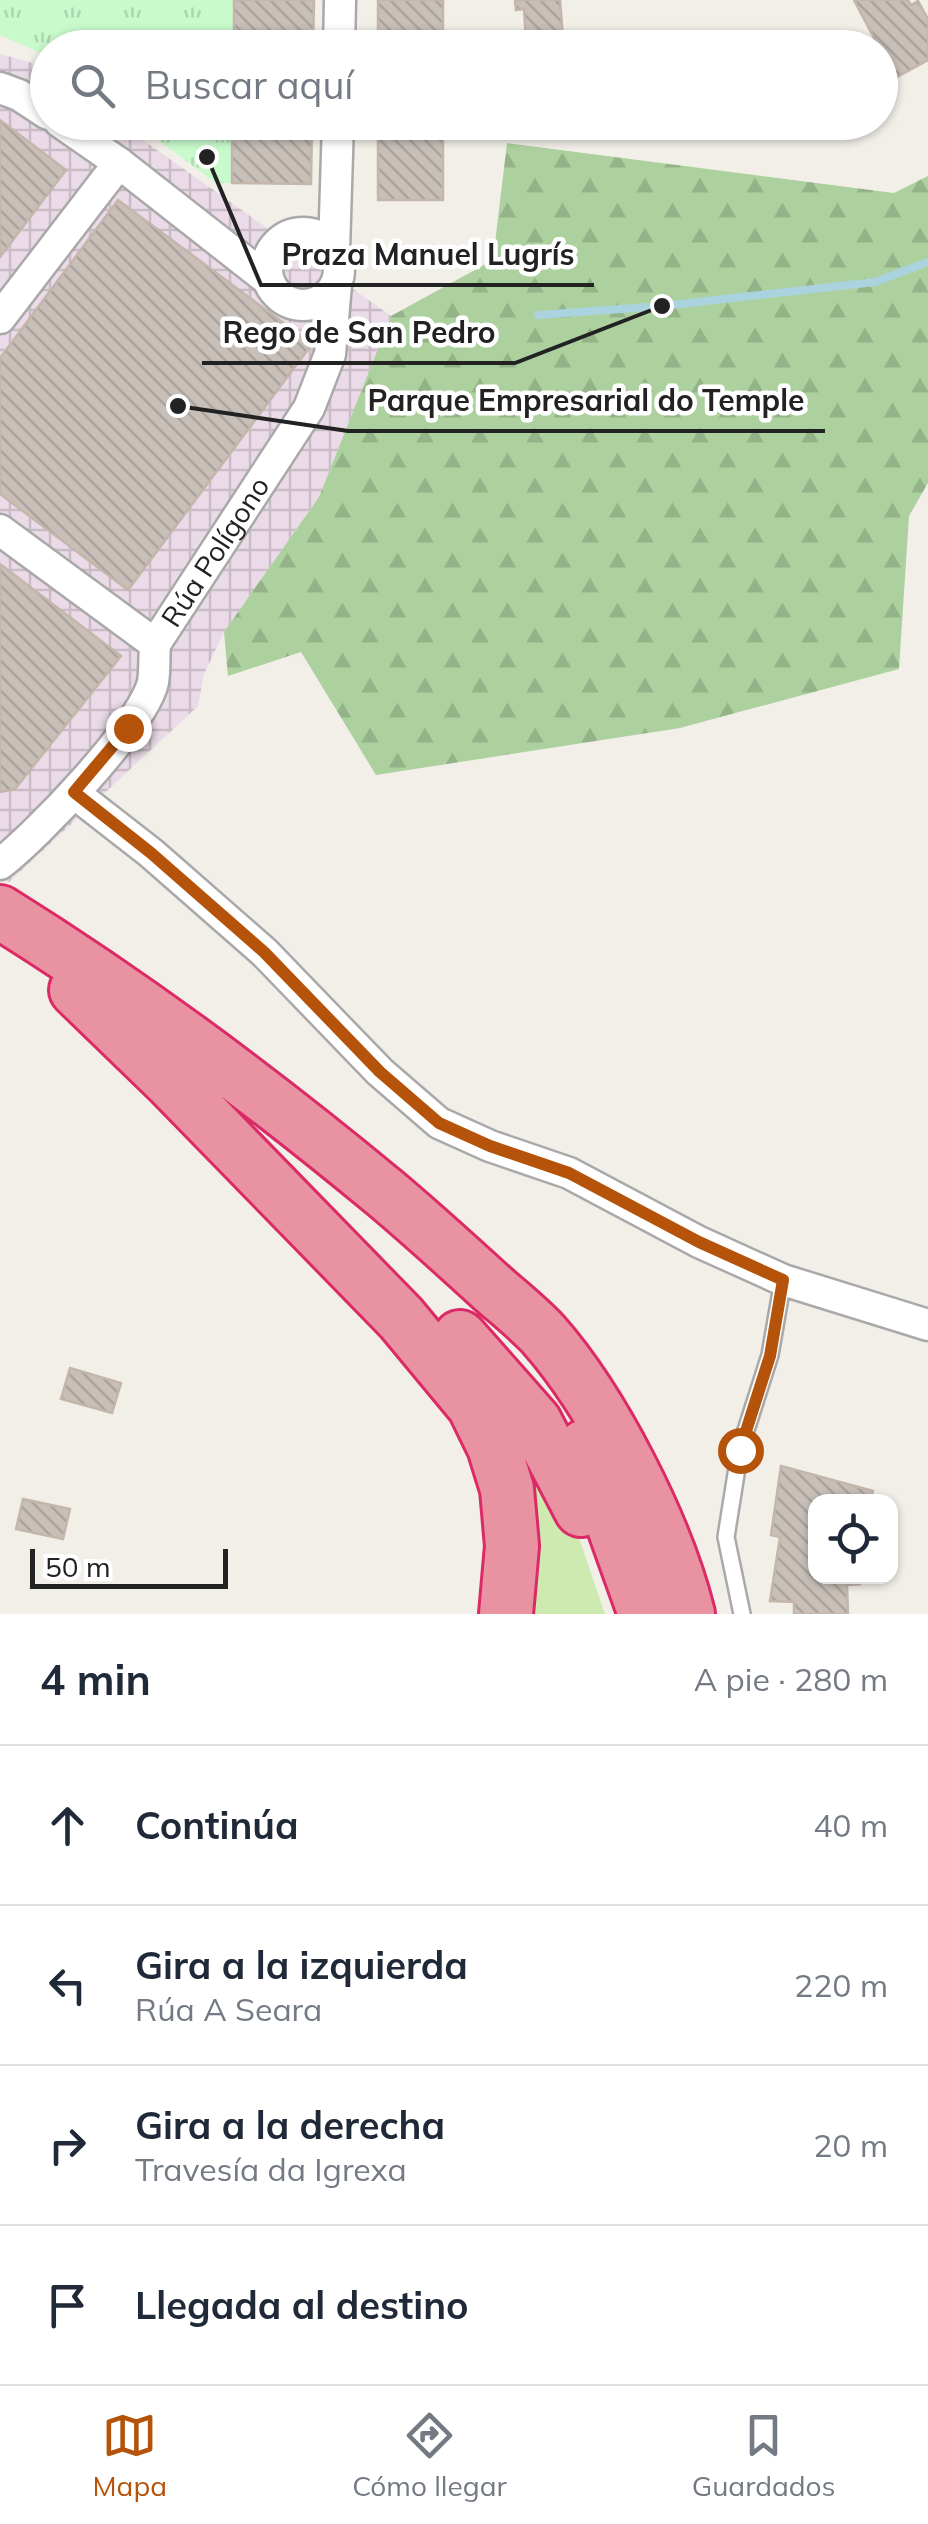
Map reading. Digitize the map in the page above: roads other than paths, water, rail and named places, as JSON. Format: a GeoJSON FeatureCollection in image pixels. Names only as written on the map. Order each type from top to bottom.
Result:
{"type":"FeatureCollection","features":[{"type":"Feature","properties":{"kind":"highway"},"geometry":{"type":"LineString","coordinates":[[0,914],[155,1014],[301,1124],[428,1228],[542,1334],[586,1394],[657,1520],[688,1614]]}},
{"type":"Feature","properties":{"kind":"highway"},"geometry":{"type":"LineString","coordinates":[[0,914],[171,1082],[401,1318],[474,1406],[494,1447],[507,1489],[512,1546],[506,1614]]}},
{"type":"Feature","properties":{"kind":"highway"},"geometry":{"type":"LineString","coordinates":[[78,965],[450,1278],[581,1435],[645,1614]]}},
{"type":"Feature","properties":{"kind":"highway"},"geometry":{"type":"LineString","coordinates":[[171,1082],[355,1238],[450,1327],[536,1422],[586,1518],[618,1592],[622,1614]]}},
{"type":"Feature","properties":{"kind":"street"},"geometry":{"type":"LineString","coordinates":[[339,30],[340,0]]}},
{"type":"Feature","properties":{"kind":"street"},"geometry":{"type":"LineString","coordinates":[[0,88],[30,102]]}},
{"type":"Feature","properties":{"kind":"street"},"geometry":{"type":"LineString","coordinates":[[85,140],[268,279],[279,297],[300,306],[322,300],[336,284],[339,272],[334,250],[337,140]]}},
{"type":"Feature","properties":{"kind":"street"},"geometry":{"type":"LineString","coordinates":[[0,318],[119,164]]}},
{"type":"Feature","properties":{"kind":"street"},"geometry":{"type":"LineString","coordinates":[[268,279],[268,256],[283,238],[305,233],[334,250]]}},
{"type":"Feature","properties":{"kind":"street","name":"Rúa Polígono"},"geometry":{"type":"LineString","coordinates":[[0,530],[155,644],[309,408],[330,354],[336,284]]}},
{"type":"Feature","properties":{"kind":"street"},"geometry":{"type":"LineString","coordinates":[[0,864],[74,792],[128,728],[152,685],[155,644]]}},
{"type":"Feature","properties":{"kind":"street"},"geometry":{"type":"LineString","coordinates":[[74,792],[237,928],[380,1072],[439,1123],[490,1146],[569,1173],[699,1242],[783,1280],[928,1325]]}},
{"type":"Feature","properties":{"kind":"lane"},"geometry":{"type":"LineString","coordinates":[[742,1614],[726,1537],[740,1450],[770,1356],[783,1280]]}},
{"type":"Feature","properties":{"kind":"waterway"},"geometry":{"type":"LineString","coordinates":[[538,315],[662,306],[875,282],[928,262]]}},
{"type":"Feature","properties":{"kind":"place","name":"Praza Manuel Lugrís"},"geometry":{"type":"Point","coordinates":[207,157]}},
{"type":"Feature","properties":{"kind":"place","name":"Rego de San Pedro"},"geometry":{"type":"Point","coordinates":[662,306]}},
{"type":"Feature","properties":{"kind":"place","name":"Parque Empresarial do Temple"},"geometry":{"type":"Point","coordinates":[178,406]}}]}
